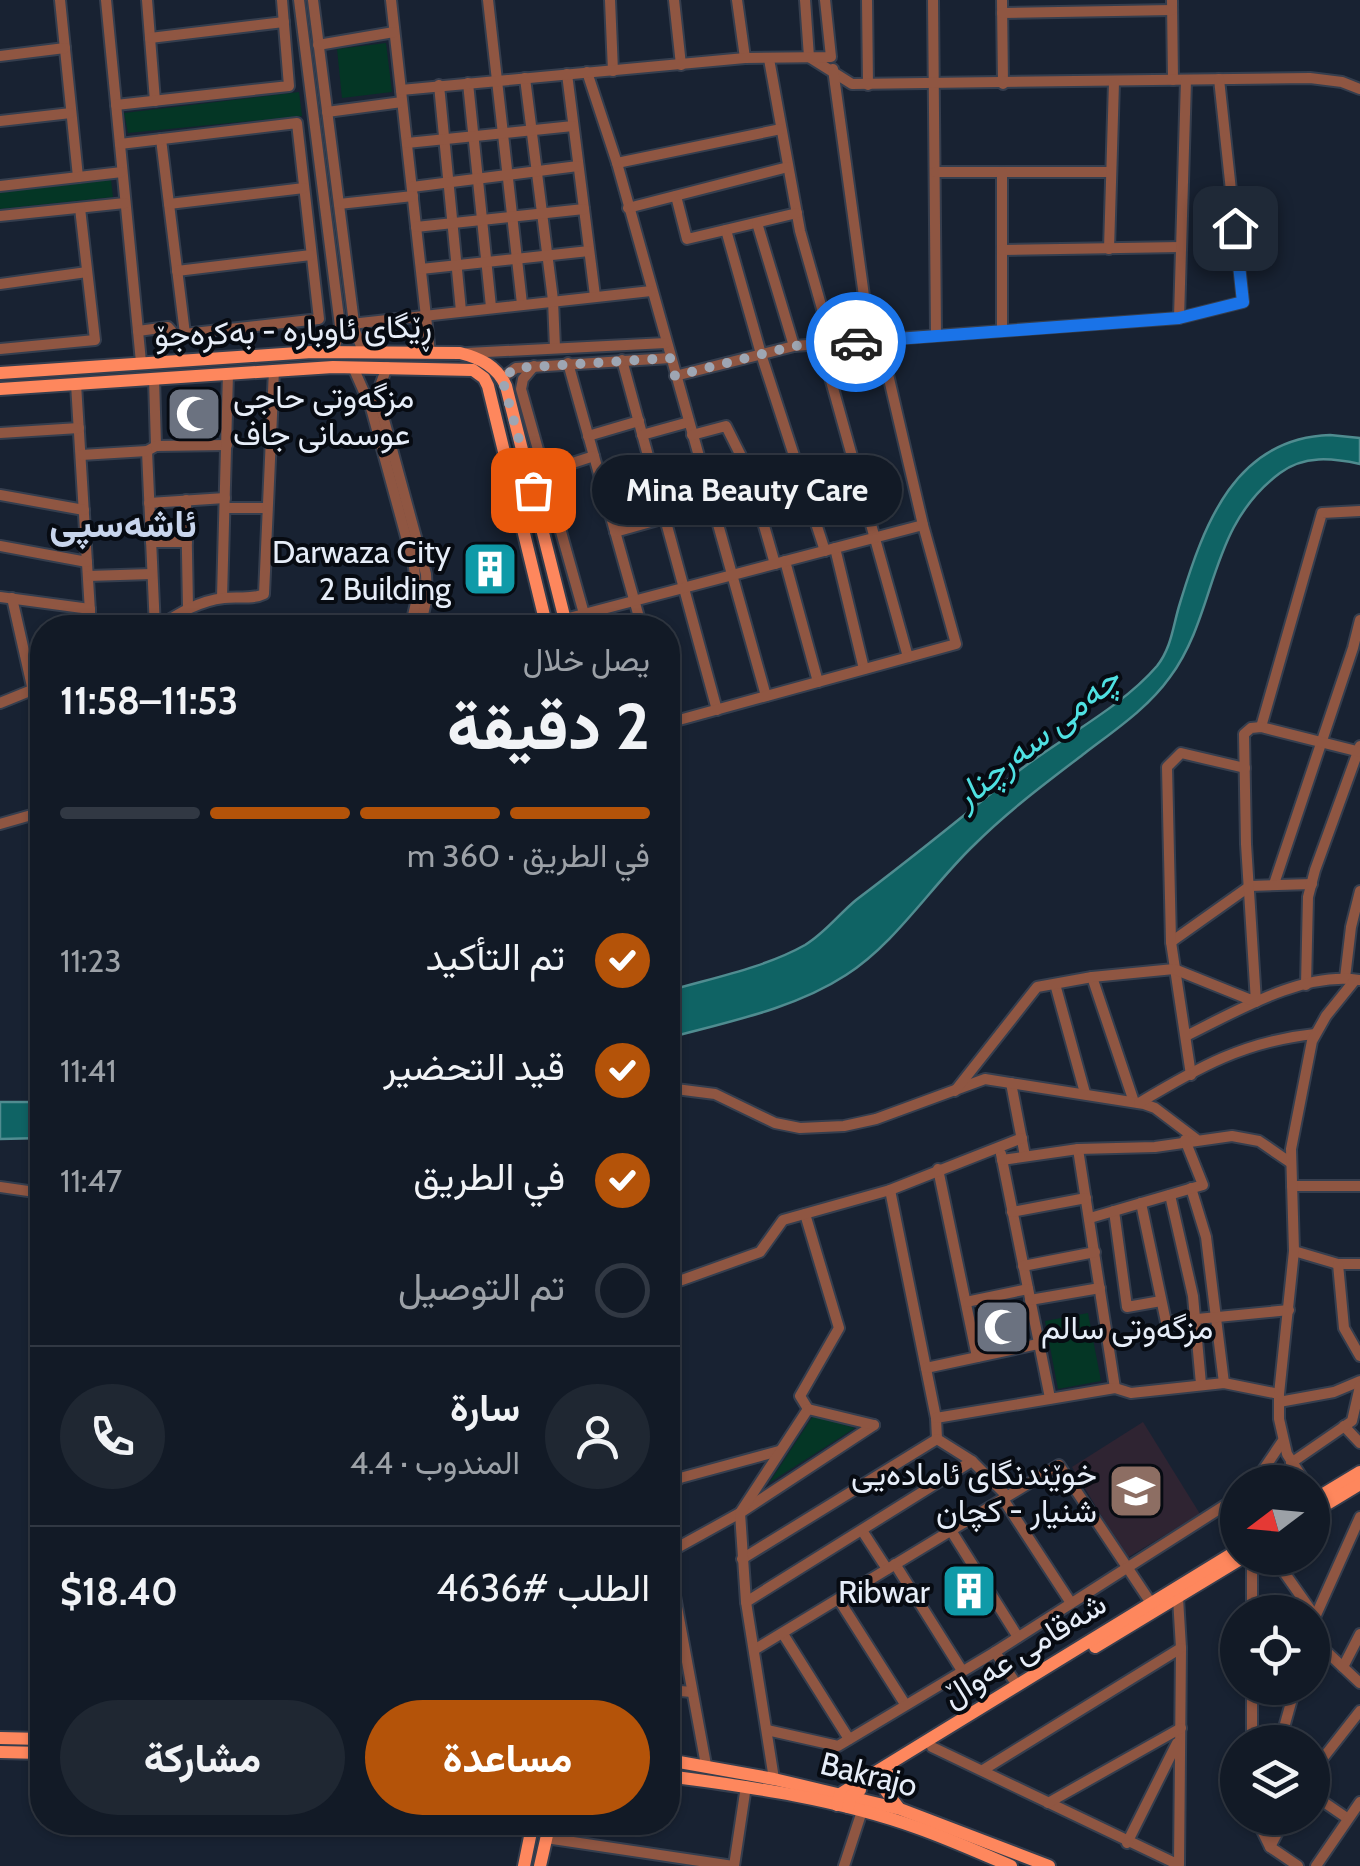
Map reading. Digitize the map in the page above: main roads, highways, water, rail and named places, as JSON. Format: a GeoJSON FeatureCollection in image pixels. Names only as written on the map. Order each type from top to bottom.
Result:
{"type":"FeatureCollection","features":[{"type":"Feature","properties":{"kind":"main road","name":"ڕێگای ئاوبارە - بەکرەجۆ"},"geometry":{"type":"LineString","coordinates":[[0,373],[338,351],[460,353],[489,365],[502,378],[542,523]]}},
{"type":"Feature","properties":{"kind":"main road"},"geometry":{"type":"LineString","coordinates":[[0,389],[333,367],[341,363],[338,351]]}},
{"type":"Feature","properties":{"kind":"main road","name":"ڕێگای ئاوبارە - بەکرەجۆ"},"geometry":{"type":"LineString","coordinates":[[333,367],[469,368],[481,374],[488,386],[544,615]]}},
{"type":"Feature","properties":{"kind":"main road"},"geometry":{"type":"LineString","coordinates":[[524,528],[542,523],[564,615]]}},
{"type":"Feature","properties":{"kind":"main road"},"geometry":{"type":"LineString","coordinates":[[1330,1488],[1360,1472]]}},
{"type":"Feature","properties":{"kind":"main road"},"geometry":{"type":"LineString","coordinates":[[1330,1502],[1360,1484]]}},
{"type":"Feature","properties":{"kind":"main road","name":"شەقامی عەواڵ"},"geometry":{"type":"LineString","coordinates":[[856,1805],[1017,1685],[1220,1561]]}},
{"type":"Feature","properties":{"kind":"main road","name":"شەقامی عەواڵ"},"geometry":{"type":"LineString","coordinates":[[856,1805],[888,1774],[1220,1572]]}},
{"type":"Feature","properties":{"kind":"main road"},"geometry":{"type":"LineString","coordinates":[[0,1738],[30,1739]]}},
{"type":"Feature","properties":{"kind":"main road"},"geometry":{"type":"LineString","coordinates":[[0,1752],[30,1753]]}},
{"type":"Feature","properties":{"kind":"main road","name":"Bakrajo"},"geometry":{"type":"LineString","coordinates":[[680,1762],[774,1779],[856,1805],[900,1809],[1049,1866]]}},
{"type":"Feature","properties":{"kind":"main road"},"geometry":{"type":"LineString","coordinates":[[888,1774],[886,1791],[900,1809]]}},
{"type":"Feature","properties":{"kind":"main road"},"geometry":{"type":"LineString","coordinates":[[680,1778],[856,1805],[1002,1864]]}},
{"type":"Feature","properties":{"kind":"main road"},"geometry":{"type":"LineString","coordinates":[[524,1866],[530,1835]]}},
{"type":"Feature","properties":{"kind":"main road"},"geometry":{"type":"LineString","coordinates":[[540,1866],[547,1835]]}},
{"type":"Feature","properties":{"kind":"place","name":"مزگەوتی حاجی عوسمانی جاف"},"geometry":{"type":"Point","coordinates":[194,414]}},
{"type":"Feature","properties":{"kind":"place","name":"Mina Beauty Care"},"geometry":{"type":"Point","coordinates":[533,490]}},
{"type":"Feature","properties":{"kind":"place","name":"Darwaza City 2 Building"},"geometry":{"type":"Point","coordinates":[490,569]}},
{"type":"Feature","properties":{"kind":"place","name":"مزگەوتی سالم"},"geometry":{"type":"Point","coordinates":[1002,1327]}},
{"type":"Feature","properties":{"kind":"place","name":"خوێندنگای ئامادەیی شنیار - کچان"},"geometry":{"type":"Point","coordinates":[1136,1491]}},
{"type":"Feature","properties":{"kind":"place","name":"Ribwar"},"geometry":{"type":"Point","coordinates":[969,1591]}},
{"type":"Feature","properties":{"kind":"district","name":"ئاشەسپی"},"geometry":{"type":"Point","coordinates":[123,523]}},
{"type":"Feature","properties":{"kind":"water label","name":"چەمی سەرچنار"},"geometry":{"type":"Point","coordinates":[1036,737]}}]}
